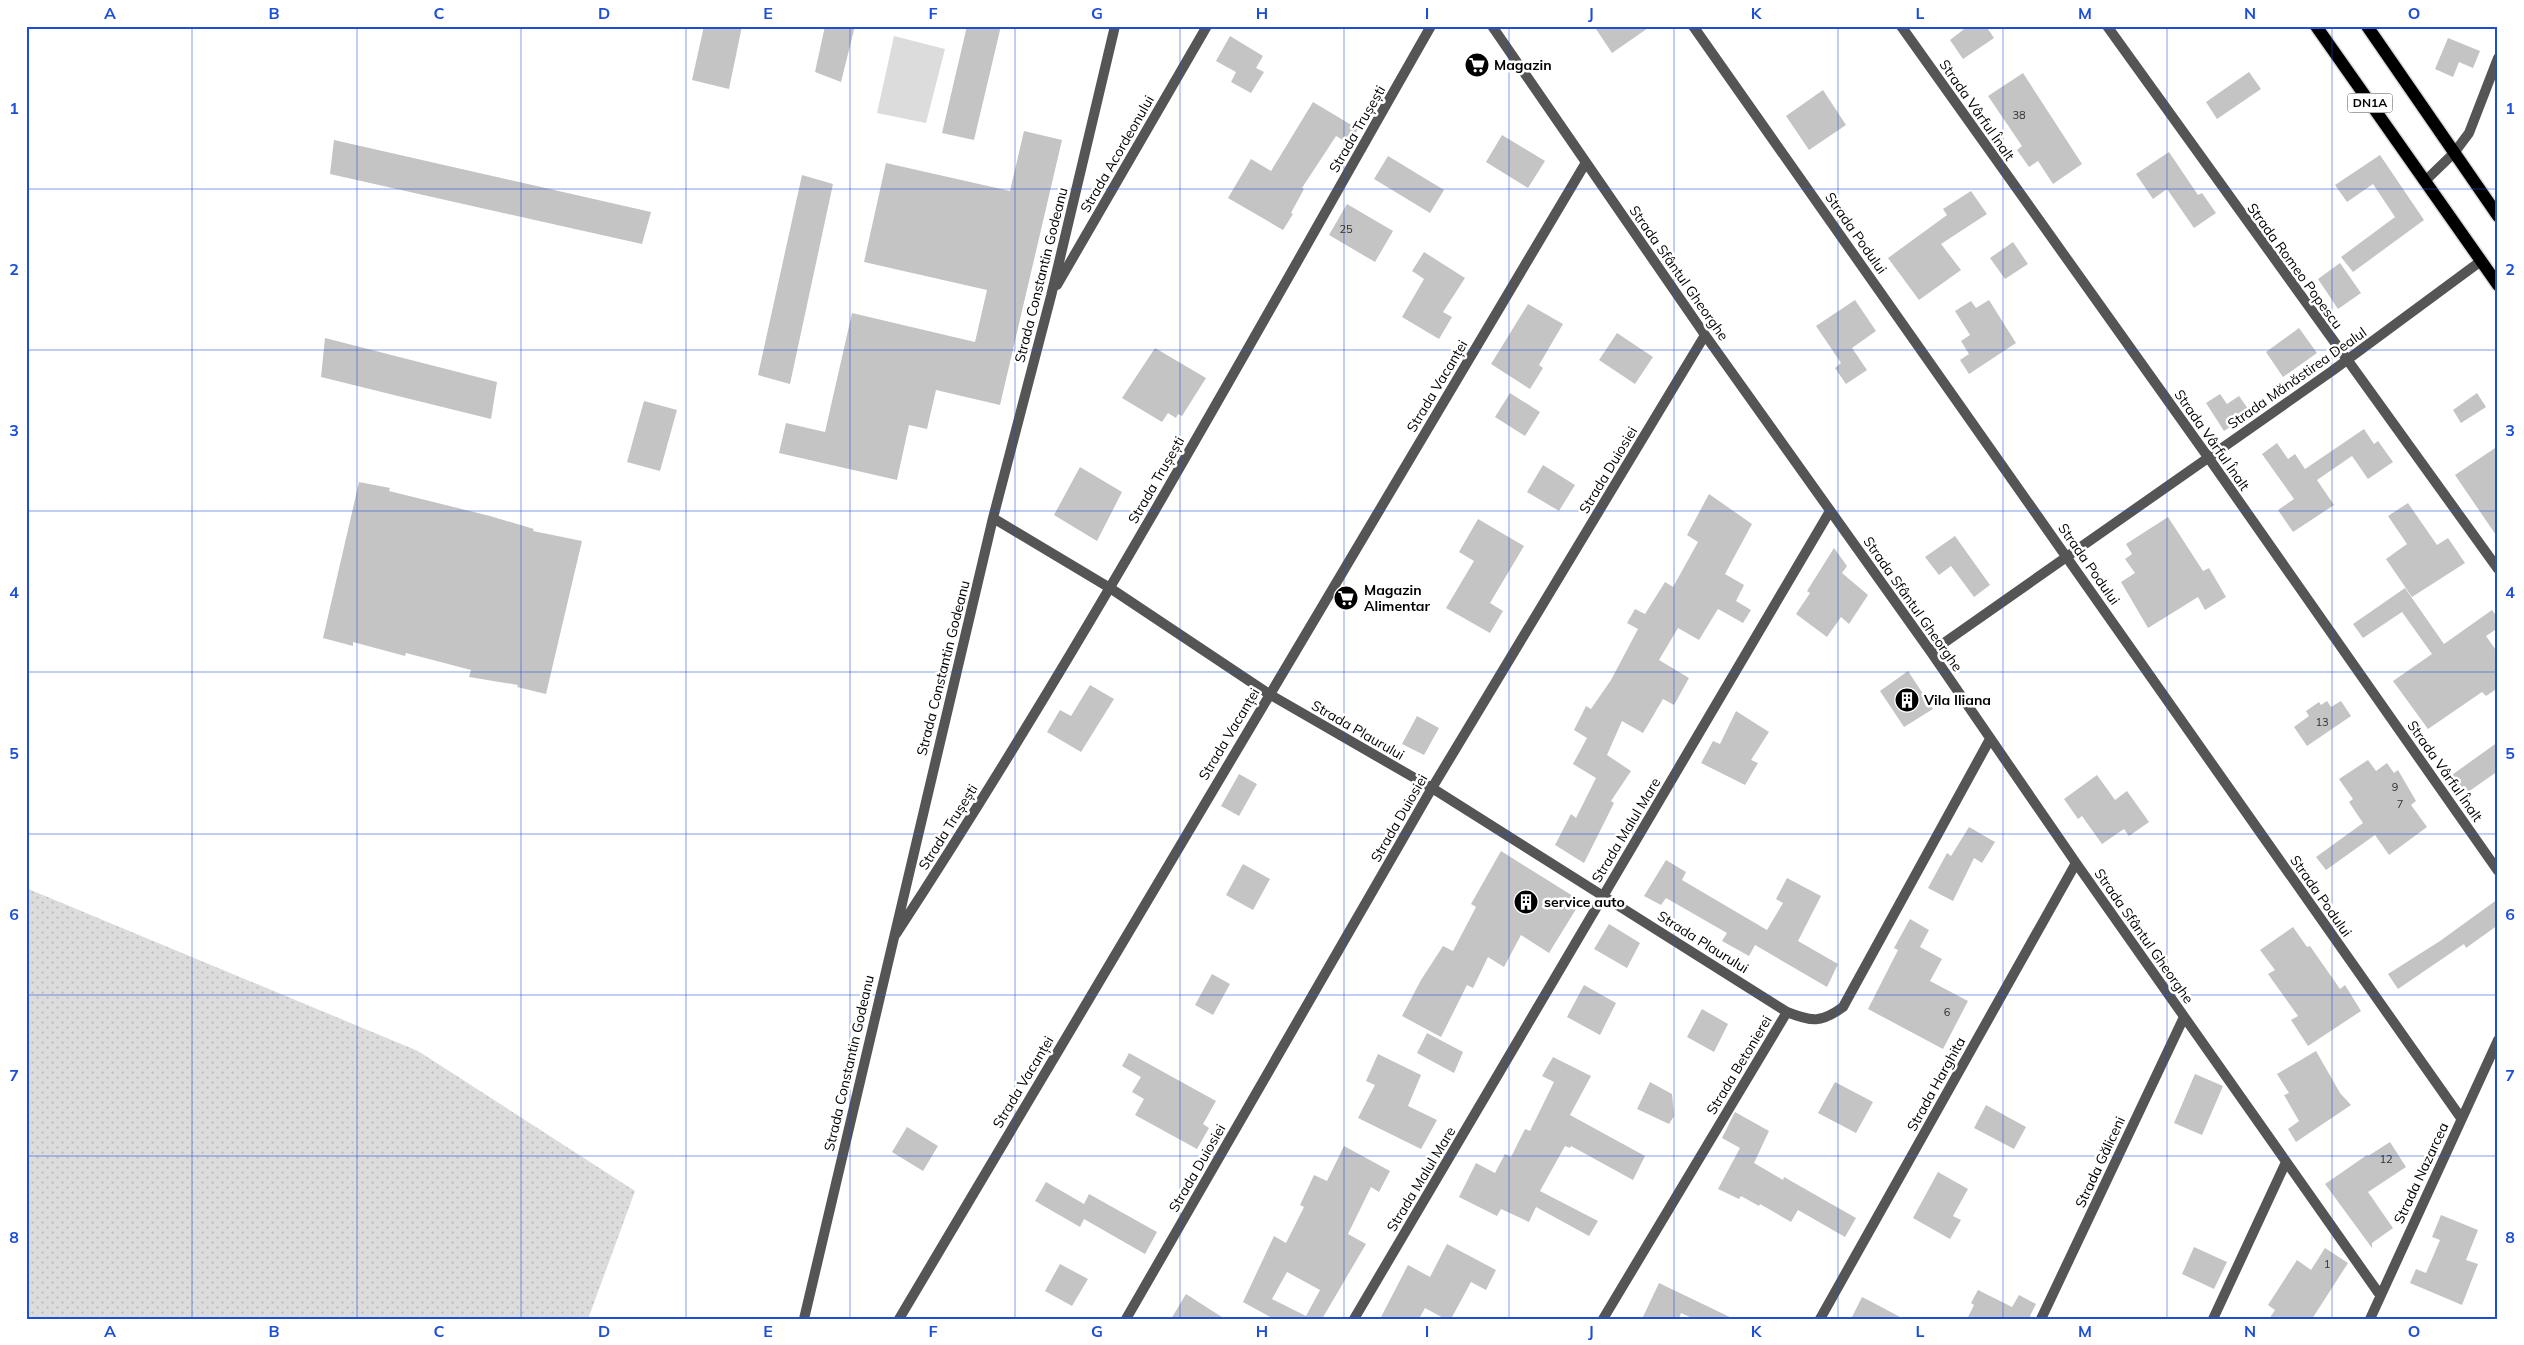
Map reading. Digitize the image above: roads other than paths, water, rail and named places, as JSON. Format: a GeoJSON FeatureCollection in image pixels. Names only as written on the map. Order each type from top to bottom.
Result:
{"type":"FeatureCollection","features":[{"type":"Feature","properties":{"kind":"main road","name":"DN1A"},"geometry":{"type":"LineString","coordinates":[[2316,26],[2498,285]]}},
{"type":"Feature","properties":{"kind":"main road","name":"DN1A"},"geometry":{"type":"LineString","coordinates":[[2366,26],[2377,32],[2454,153],[2498,216]]}},
{"type":"Feature","properties":{"kind":"street","name":"Strada Constantin Godeanu"},"geometry":{"type":"LineString","coordinates":[[804,1319],[891,940],[993,518],[1051,296],[1115,26]]}},
{"type":"Feature","properties":{"kind":"street","name":"Strada Acordeonului"},"geometry":{"type":"LineString","coordinates":[[1051,296],[1207,26]]}},
{"type":"Feature","properties":{"kind":"street","name":"Strada Trușești"},"geometry":{"type":"LineString","coordinates":[[891,940],[952,847],[1110,588],[1431,26]]}},
{"type":"Feature","properties":{"kind":"street","name":"Strada Sfântul Gheorghe"},"geometry":{"type":"LineString","coordinates":[[1492,26],[1705,335],[1931,652],[2076,863],[2380,1295]]}},
{"type":"Feature","properties":{"kind":"street","name":"Strada Podului"},"geometry":{"type":"LineString","coordinates":[[1693,26],[2462,1118]]}},
{"type":"Feature","properties":{"kind":"street","name":"Strada Vârful Înalt"},"geometry":{"type":"LineString","coordinates":[[1901,26],[2208,457],[2498,871]]}},
{"type":"Feature","properties":{"kind":"street","name":"Strada Romeo Popescu"},"geometry":{"type":"LineString","coordinates":[[2107,26],[2498,569]]}},
{"type":"Feature","properties":{"kind":"street"},"geometry":{"type":"LineString","coordinates":[[2425,181],[2454,153],[2469,133],[2498,58]]}},
{"type":"Feature","properties":{"kind":"street","name":"Strada Vacanței"},"geometry":{"type":"LineString","coordinates":[[899,1319],[1269,694],[1586,164]]}},
{"type":"Feature","properties":{"kind":"street","name":"Strada Mănăstirea Dealul"},"geometry":{"type":"LineString","coordinates":[[1931,652],[2346,360],[2481,261]]}},
{"type":"Feature","properties":{"kind":"street","name":"Strada Duiosiei"},"geometry":{"type":"LineString","coordinates":[[1126,1319],[1432,788],[1705,335]]}},
{"type":"Feature","properties":{"kind":"street","name":"Strada Malul Mare"},"geometry":{"type":"LineString","coordinates":[[1354,1319],[1830,511]]}},
{"type":"Feature","properties":{"kind":"street","name":"Strada Plaurului"},"geometry":{"type":"LineString","coordinates":[[993,518],[1110,588],[1269,694],[1432,788],[1787,1012]]}},
{"type":"Feature","properties":{"kind":"street","name":"Strada Betonierei"},"geometry":{"type":"LineString","coordinates":[[1603,1319],[1787,1012],[1801,1018],[1819,1020],[1843,1008],[1990,739]]}},
{"type":"Feature","properties":{"kind":"street","name":"Strada Harghita"},"geometry":{"type":"LineString","coordinates":[[1820,1319],[2076,863]]}},
{"type":"Feature","properties":{"kind":"street","name":"Strada Găliceni"},"geometry":{"type":"LineString","coordinates":[[2041,1319],[2184,1017]]}},
{"type":"Feature","properties":{"kind":"street","name":"Strada Nazarcea"},"geometry":{"type":"LineString","coordinates":[[2370,1319],[2498,1040]]}},
{"type":"Feature","properties":{"kind":"street"},"geometry":{"type":"LineString","coordinates":[[2213,1319],[2286,1162]]}},
{"type":"Feature","properties":{"kind":"place","name":"Magazin"},"geometry":{"type":"Point","coordinates":[1477,65]}},
{"type":"Feature","properties":{"kind":"place","name":"Magazin Alimentar"},"geometry":{"type":"Point","coordinates":[1346,598]}},
{"type":"Feature","properties":{"kind":"place","name":"Vila Iliana"},"geometry":{"type":"Point","coordinates":[1907,700]}},
{"type":"Feature","properties":{"kind":"place","name":"service auto"},"geometry":{"type":"Point","coordinates":[1526,902]}}]}
